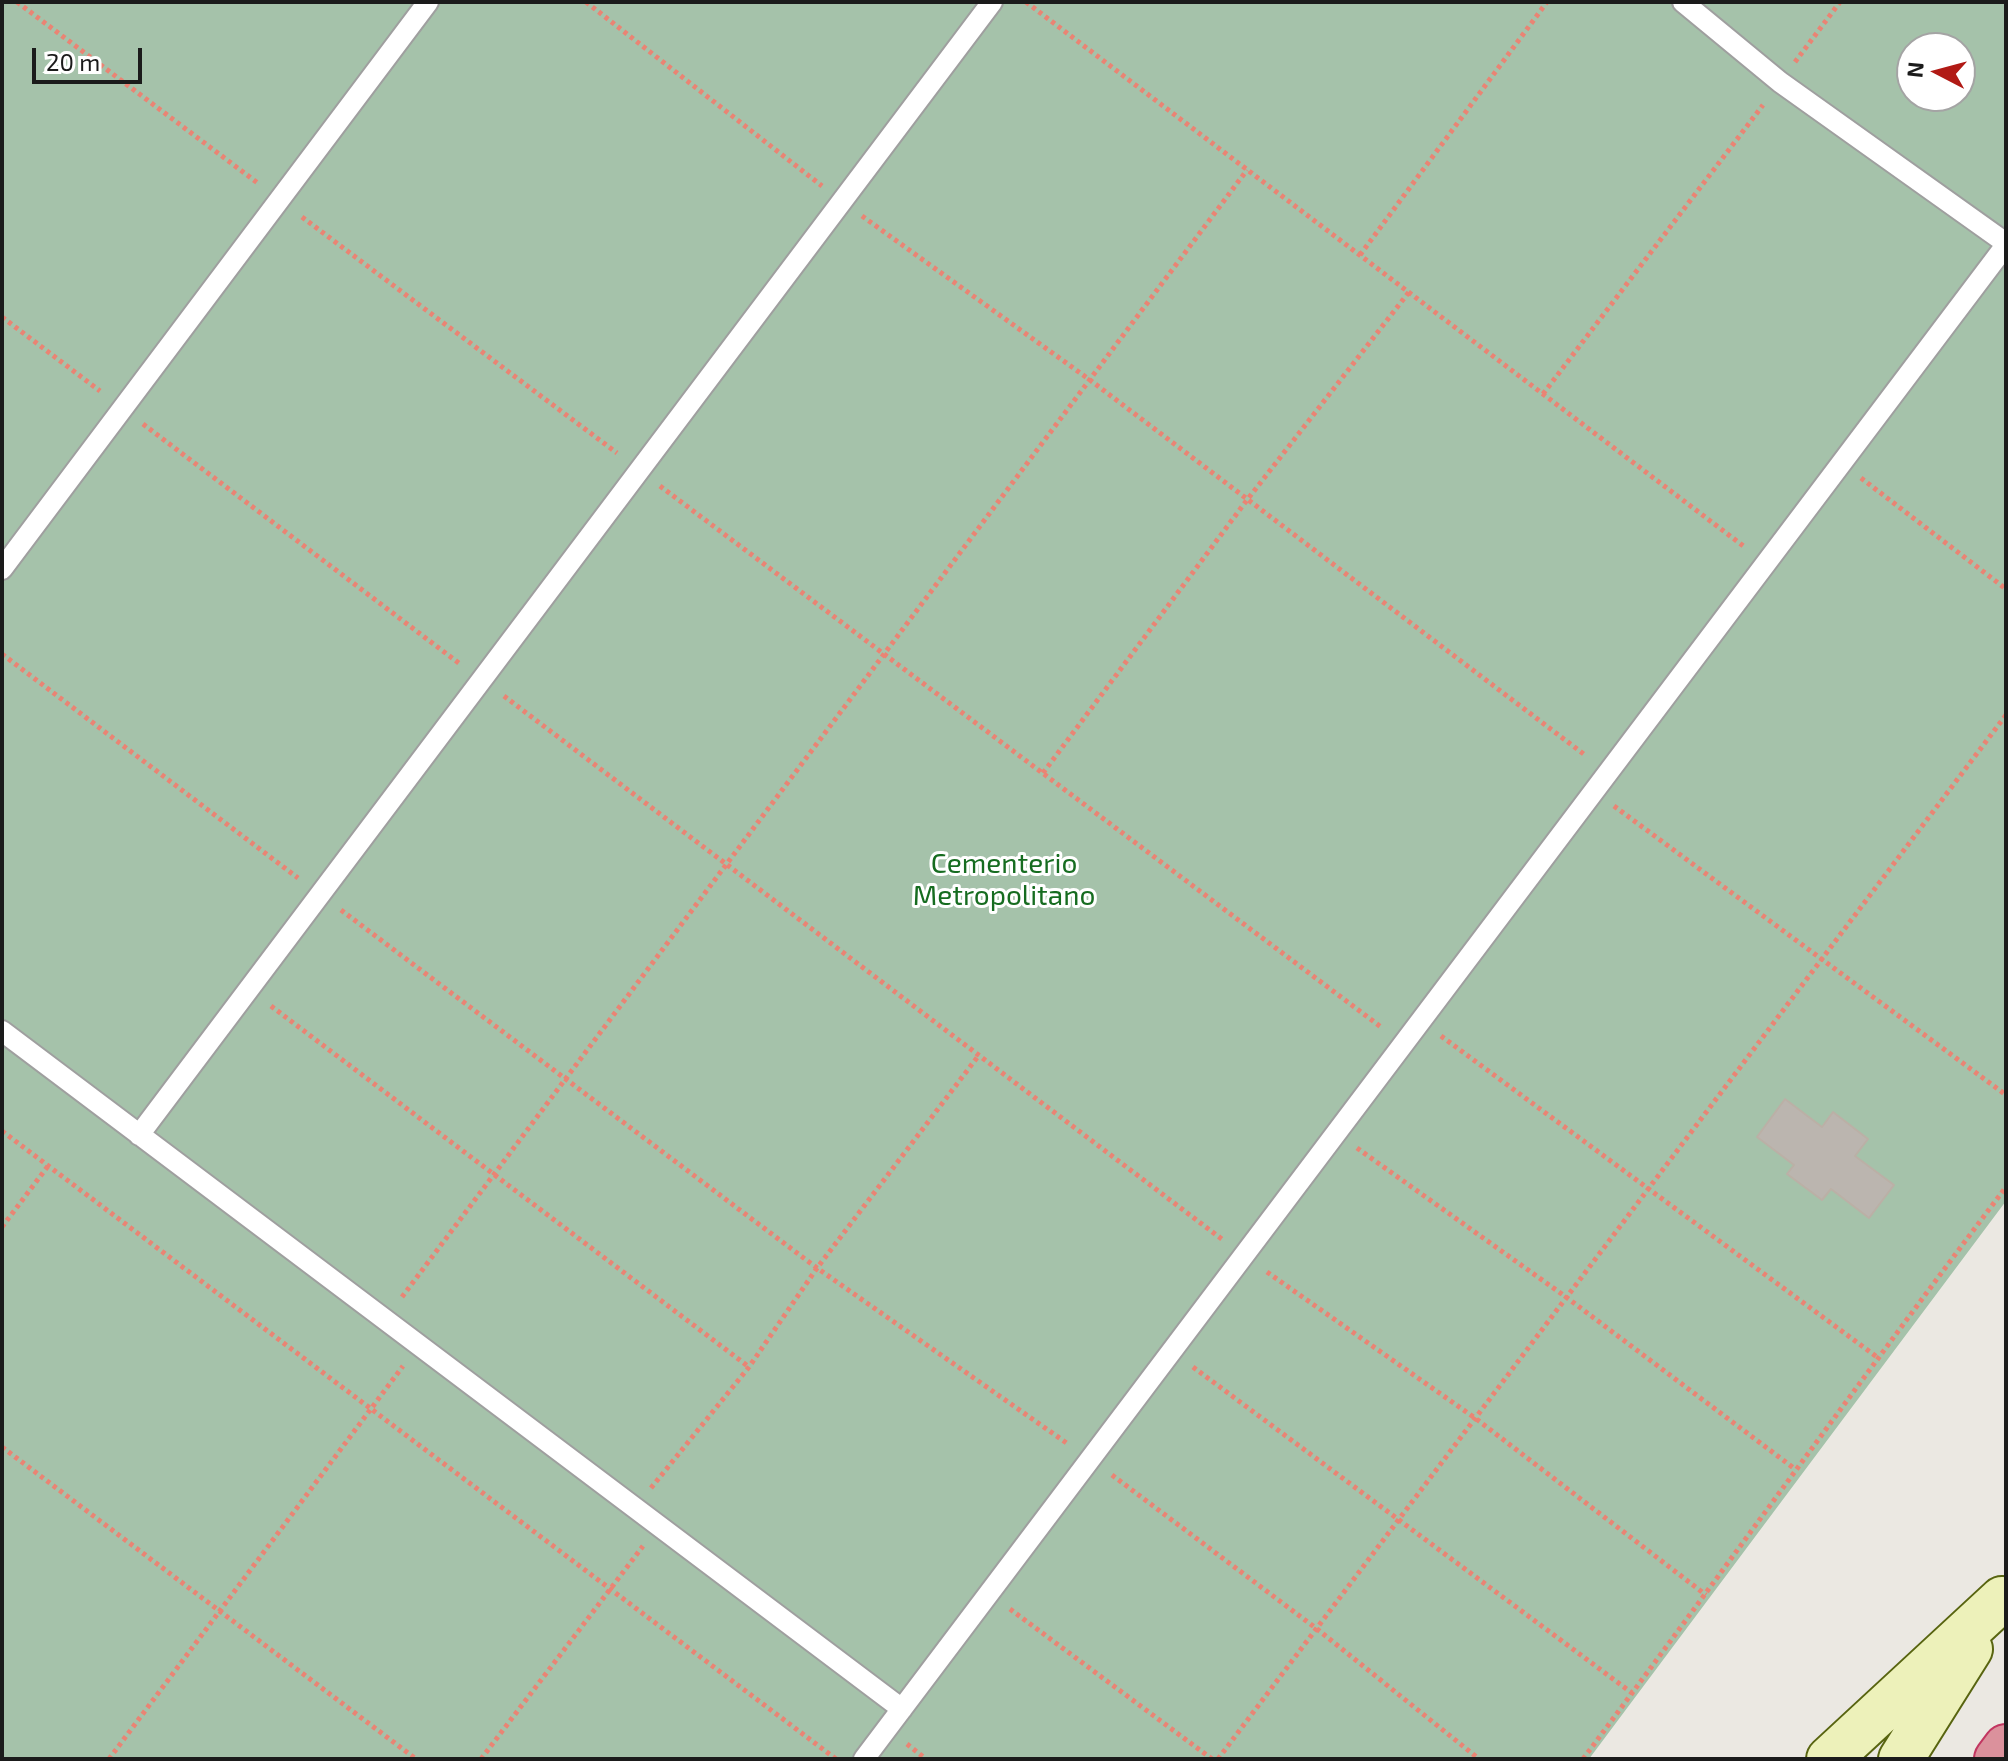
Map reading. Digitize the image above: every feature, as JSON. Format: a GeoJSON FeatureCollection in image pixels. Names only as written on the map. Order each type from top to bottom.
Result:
{"type":"FeatureCollection","features":[{"type":"Feature","properties":{"kind":"highway"},"geometry":{"type":"LineString","coordinates":[[1997,1759],[2006,1747]]}},
{"type":"Feature","properties":{"kind":"main road"},"geometry":{"type":"LineString","coordinates":[[1829,1759],[2004,1596]]}},
{"type":"Feature","properties":{"kind":"main road"},"geometry":{"type":"LineString","coordinates":[[1901,1759],[2004,1596]]}},
{"type":"Feature","properties":{"kind":"lane"},"geometry":{"type":"LineString","coordinates":[[2,569],[428,2]]}},
{"type":"Feature","properties":{"kind":"lane"},"geometry":{"type":"LineString","coordinates":[[139,1135],[992,2]]}},
{"type":"Feature","properties":{"kind":"lane"},"geometry":{"type":"LineString","coordinates":[[864,1759],[2006,244],[1780,82],[1683,2]]}},
{"type":"Feature","properties":{"kind":"lane"},"geometry":{"type":"LineString","coordinates":[[2,1031],[902,1709]]}},
{"type":"Feature","properties":{"kind":"path"},"geometry":{"type":"LineString","coordinates":[[17,2],[1403,1044]]}},
{"type":"Feature","properties":{"kind":"path"},"geometry":{"type":"LineString","coordinates":[[586,2],[842,201],[1090,380],[1608,773]]}},
{"type":"Feature","properties":{"kind":"path"},"geometry":{"type":"LineString","coordinates":[[1026,2],[1766,563]]}},
{"type":"Feature","properties":{"kind":"path"},"geometry":{"type":"LineString","coordinates":[[1360,255],[1547,2]]}},
{"type":"Feature","properties":{"kind":"path"},"geometry":{"type":"LineString","coordinates":[[1543,394],[1840,2]]}},
{"type":"Feature","properties":{"kind":"path"},"geometry":{"type":"LineString","coordinates":[[385,1320],[1247,170]]}},
{"type":"Feature","properties":{"kind":"path"},"geometry":{"type":"LineString","coordinates":[[1043,773],[1247,500],[1409,292]]}},
{"type":"Feature","properties":{"kind":"path"},"geometry":{"type":"LineString","coordinates":[[2,317],[1244,1256],[1475,1418],[1706,1595]]}},
{"type":"Feature","properties":{"kind":"path"},"geometry":{"type":"LineString","coordinates":[[1841,463],[2006,589]]}},
{"type":"Feature","properties":{"kind":"path"},"geometry":{"type":"LineString","coordinates":[[2,654],[817,1268],[1090,1459],[1317,1629],[1479,1759]]}},
{"type":"Feature","properties":{"kind":"path"},"geometry":{"type":"LineString","coordinates":[[989,1593],[1215,1759],[1317,1629],[2006,715]]}},
{"type":"Feature","properties":{"kind":"path"},"geometry":{"type":"LineString","coordinates":[[1594,792],[2006,1095]]}},
{"type":"Feature","properties":{"kind":"path"},"geometry":{"type":"LineString","coordinates":[[249,989],[749,1367]]}},
{"type":"Feature","properties":{"kind":"path"},"geometry":{"type":"LineString","coordinates":[[1421,1021],[1877,1357]]}},
{"type":"Feature","properties":{"kind":"path"},"geometry":{"type":"LineString","coordinates":[[635,1507],[749,1367],[817,1268],[979,1055]]}},
{"type":"Feature","properties":{"kind":"path"},"geometry":{"type":"LineString","coordinates":[[2,1131],[836,1759]]}},
{"type":"Feature","properties":{"kind":"path"},"geometry":{"type":"LineString","coordinates":[[1336,1134],[1566,1297],[1795,1469]]}},
{"type":"Feature","properties":{"kind":"path"},"geometry":{"type":"LineString","coordinates":[[2,1227],[48,1166]]}},
{"type":"Feature","properties":{"kind":"path"},"geometry":{"type":"LineString","coordinates":[[1583,1759],[1706,1595],[1877,1357],[2006,1187]]}},
{"type":"Feature","properties":{"kind":"path"},"geometry":{"type":"LineString","coordinates":[[109,1759],[418,1346]]}},
{"type":"Feature","properties":{"kind":"path"},"geometry":{"type":"LineString","coordinates":[[1172,1351],[1632,1693]]}},
{"type":"Feature","properties":{"kind":"path"},"geometry":{"type":"LineString","coordinates":[[2,1447],[416,1759]]}},
{"type":"Feature","properties":{"kind":"path"},"geometry":{"type":"LineString","coordinates":[[481,1759],[659,1525]]}},
{"type":"Feature","properties":{"kind":"green space","name":"Cementerio Metropolitano"},"geometry":{"type":"Polygon","coordinates":[[[2,2],[2006,2],[2006,1201],[1589,1759],[2,1759],[2,2]]]}},
{"type":"Feature","properties":{"kind":"building"},"geometry":{"type":"Polygon","coordinates":[[[1785,1099],[1822,1127],[1833,1112],[1868,1139],[1855,1156],[1894,1185],[1869,1218],[1831,1189],[1822,1200],[1787,1174],[1794,1165],[1757,1137],[1785,1099]]]}}]}
